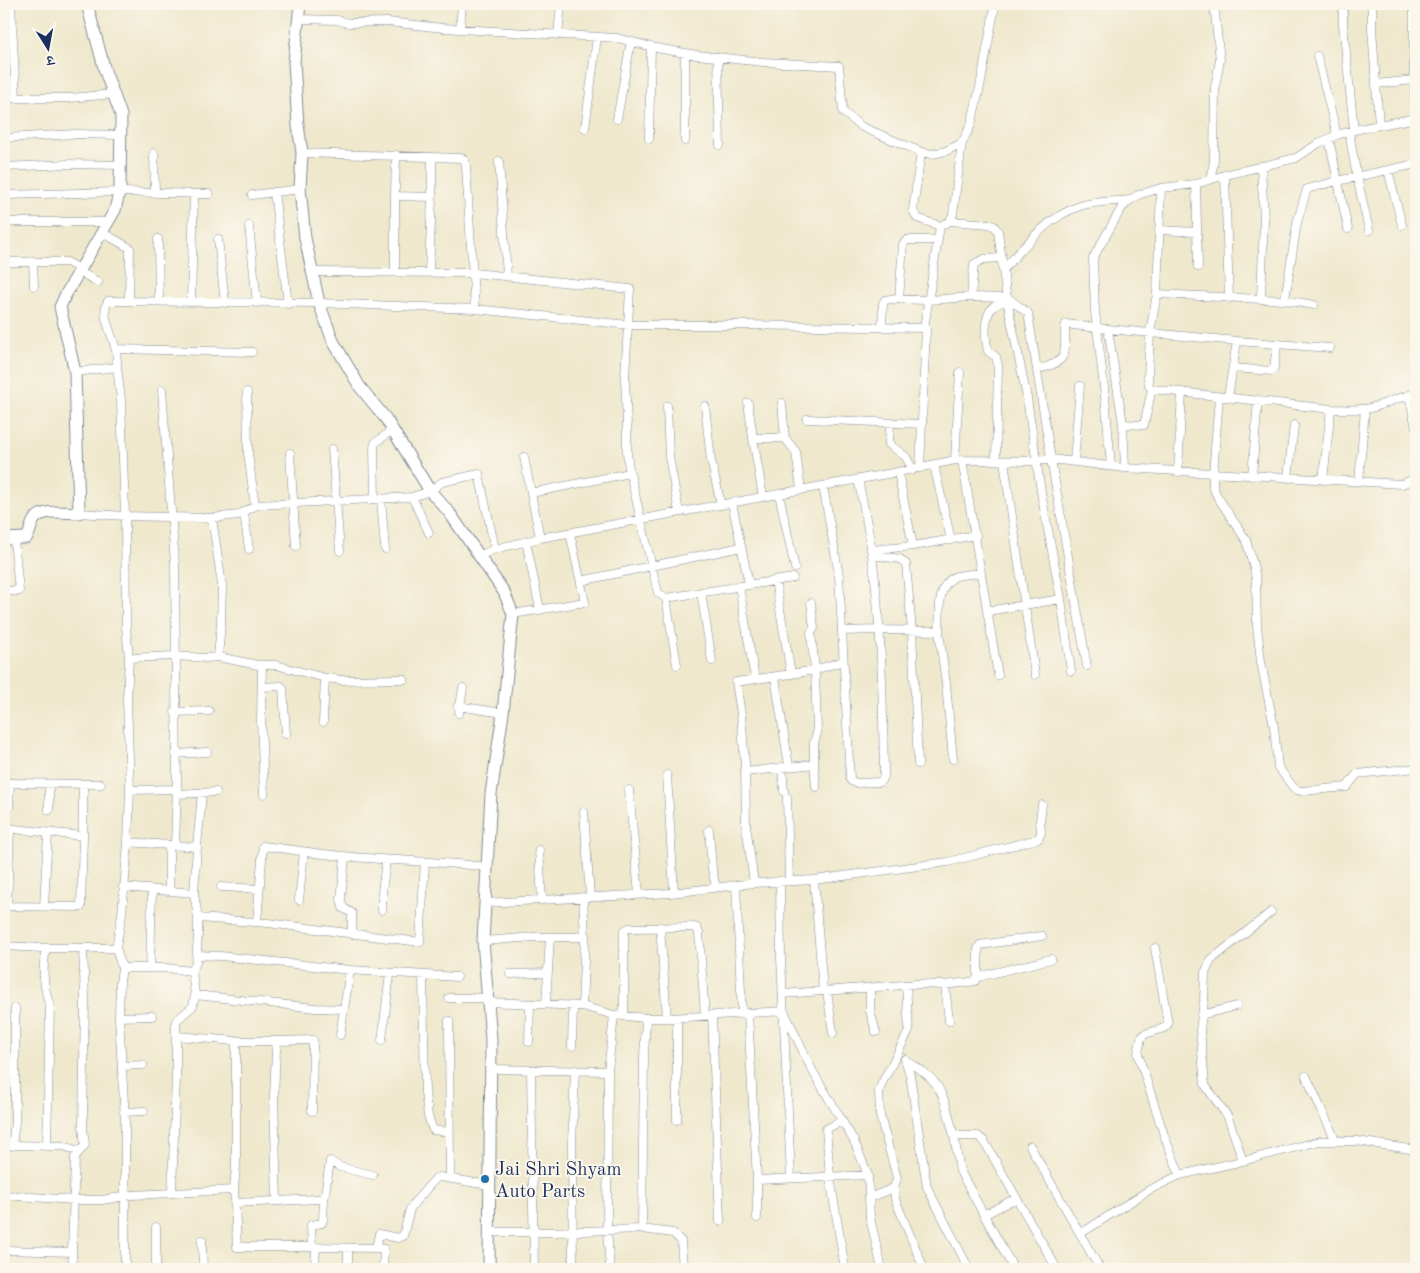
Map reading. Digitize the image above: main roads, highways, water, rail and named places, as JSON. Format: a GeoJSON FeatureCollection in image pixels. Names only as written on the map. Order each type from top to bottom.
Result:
{"type":"FeatureCollection","features":[{"type":"Feature","properties":{"kind":"place","name":"Jai Shri Shyam Auto Parts"},"geometry":{"type":"Point","coordinates":[485,1179]}}]}
